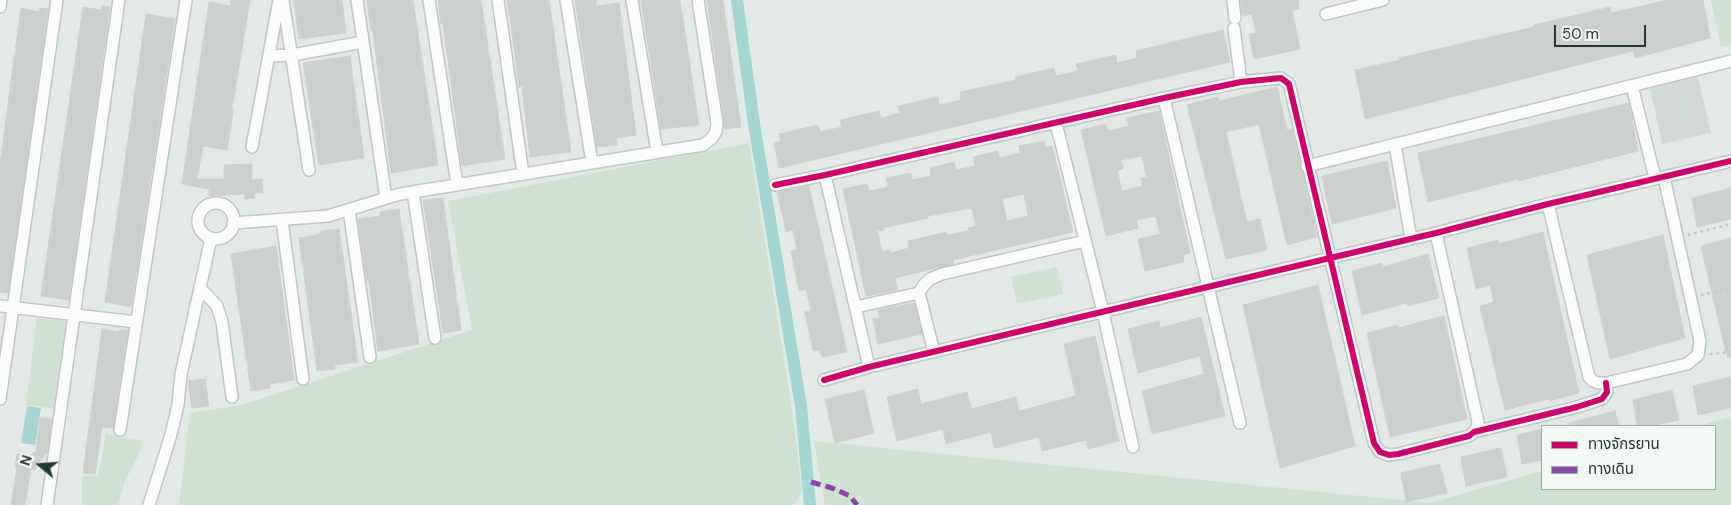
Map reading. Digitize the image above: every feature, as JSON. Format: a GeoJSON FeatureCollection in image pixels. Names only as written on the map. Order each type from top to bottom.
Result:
{"type":"FeatureCollection","features":[{"type":"Feature","properties":{"kind":"street"},"geometry":{"type":"LineString","coordinates":[[0,7],[1,0]]}},
{"type":"Feature","properties":{"kind":"street"},"geometry":{"type":"LineString","coordinates":[[0,399],[57,0]]}},
{"type":"Feature","properties":{"kind":"street"},"geometry":{"type":"LineString","coordinates":[[47,505],[119,0]]}},
{"type":"Feature","properties":{"kind":"street"},"geometry":{"type":"LineString","coordinates":[[120,430],[186,0]]}},
{"type":"Feature","properties":{"kind":"street"},"geometry":{"type":"LineString","coordinates":[[252,148],[279,0]]}},
{"type":"Feature","properties":{"kind":"street"},"geometry":{"type":"LineString","coordinates":[[283,0],[309,170]]}},
{"type":"Feature","properties":{"kind":"street"},"geometry":{"type":"LineString","coordinates":[[357,0],[386,198]]}},
{"type":"Feature","properties":{"kind":"street"},"geometry":{"type":"LineString","coordinates":[[429,0],[456,185]]}},
{"type":"Feature","properties":{"kind":"street"},"geometry":{"type":"LineString","coordinates":[[498,0],[523,174]]}},
{"type":"Feature","properties":{"kind":"street"},"geometry":{"type":"LineString","coordinates":[[566,0],[592,163]]}},
{"type":"Feature","properties":{"kind":"street"},"geometry":{"type":"LineString","coordinates":[[632,0],[657,152]]}},
{"type":"Feature","properties":{"kind":"street"},"geometry":{"type":"LineString","coordinates":[[233,222],[328,216],[386,198],[414,192],[703,145],[712,139],[716,132],[717,123],[698,0]]}},
{"type":"Feature","properties":{"kind":"street"},"geometry":{"type":"LineString","coordinates":[[1233,0],[1241,82]]}},
{"type":"Feature","properties":{"kind":"street"},"geometry":{"type":"LineString","coordinates":[[1326,14],[1364,2],[1383,0]]}},
{"type":"Feature","properties":{"kind":"street"},"geometry":{"type":"LineString","coordinates":[[269,56],[292,55],[363,42]]}},
{"type":"Feature","properties":{"kind":"street"},"geometry":{"type":"LineString","coordinates":[[1307,166],[1731,61]]}},
{"type":"Feature","properties":{"kind":"street"},"geometry":{"type":"LineString","coordinates":[[775,185],[1164,98],[1241,82],[1281,78],[1288,84],[1374,443],[1380,452],[1389,455],[1469,436],[1478,428],[1436,233]]}},
{"type":"Feature","properties":{"kind":"street"},"geometry":{"type":"LineString","coordinates":[[1548,204],[1589,376],[1593,381],[1606,383],[1687,364],[1698,355],[1700,341],[1677,237],[1632,86]]}},
{"type":"Feature","properties":{"kind":"street"},"geometry":{"type":"LineString","coordinates":[[1164,98],[1240,424]]}},
{"type":"Feature","properties":{"kind":"street"},"geometry":{"type":"LineString","coordinates":[[1056,123],[1103,312],[1133,447]]}},
{"type":"Feature","properties":{"kind":"street"},"geometry":{"type":"LineString","coordinates":[[1395,144],[1411,239]]}},
{"type":"Feature","properties":{"kind":"street"},"geometry":{"type":"LineString","coordinates":[[824,380],[869,367],[1209,288],[1731,161]]}},
{"type":"Feature","properties":{"kind":"street"},"geometry":{"type":"LineString","coordinates":[[825,175],[869,367]]}},
{"type":"Feature","properties":{"kind":"street"},"geometry":{"type":"LineString","coordinates":[[414,192],[435,338]]}},
{"type":"Feature","properties":{"kind":"street"},"geometry":{"type":"LineString","coordinates":[[210,204],[222,204],[231,212],[232,228],[224,237],[210,238],[203,234],[198,223],[201,211],[210,204]]}},
{"type":"Feature","properties":{"kind":"street"},"geometry":{"type":"LineString","coordinates":[[349,210],[370,357]]}},
{"type":"Feature","properties":{"kind":"street"},"geometry":{"type":"LineString","coordinates":[[282,220],[303,379]]}},
{"type":"Feature","properties":{"kind":"street"},"geometry":{"type":"LineString","coordinates":[[150,505],[178,405],[181,374],[210,238]]}},
{"type":"Feature","properties":{"kind":"street"},"geometry":{"type":"LineString","coordinates":[[934,352],[919,293],[930,279],[942,274],[1085,241]]}},
{"type":"Feature","properties":{"kind":"street"},"geometry":{"type":"LineString","coordinates":[[200,288],[217,306],[222,322],[232,397]]}},
{"type":"Feature","properties":{"kind":"street"},"geometry":{"type":"LineString","coordinates":[[856,308],[919,293]]}},
{"type":"Feature","properties":{"kind":"street"},"geometry":{"type":"LineString","coordinates":[[0,306],[136,322]]}},
{"type":"Feature","properties":{"kind":"street"},"geometry":{"type":"LineString","coordinates":[[1474,432],[1602,400],[1607,392],[1606,383]]}},
{"type":"Feature","properties":{"kind":"path"},"geometry":{"type":"LineString","coordinates":[[1677,237],[1731,224]]}},
{"type":"Feature","properties":{"kind":"path"},"geometry":{"type":"LineString","coordinates":[[1690,297],[1731,289]]}},
{"type":"Feature","properties":{"kind":"path"},"geometry":{"type":"LineString","coordinates":[[1712,354],[1731,352]]}},
{"type":"Feature","properties":{"kind":"shaded area"},"geometry":{"type":"Polygon","coordinates":[[[1697,73],[1711,133],[1662,144],[1649,84],[1697,73]]]}},
{"type":"Feature","properties":{"kind":"green space"},"geometry":{"type":"Polygon","coordinates":[[[1711,0],[1731,0],[1731,45],[1721,47],[1711,0]]]}},
{"type":"Feature","properties":{"kind":"green space"},"geometry":{"type":"Polygon","coordinates":[[[749,143],[792,409],[802,490],[796,503],[790,505],[179,505],[190,413],[242,405],[472,330],[448,201],[749,143]]]}},
{"type":"Feature","properties":{"kind":"green space"},"geometry":{"type":"Polygon","coordinates":[[[1057,267],[1063,294],[1017,304],[1011,277],[1057,267]]]}},
{"type":"Feature","properties":{"kind":"green space"},"geometry":{"type":"Polygon","coordinates":[[[37,318],[69,322],[58,409],[26,405],[37,318]]]}},
{"type":"Feature","properties":{"kind":"green space"},"geometry":{"type":"Polygon","coordinates":[[[1731,417],[1731,505],[825,505],[814,441],[1430,503],[1541,471],[1541,490],[1716,490],[1716,425],[1702,425],[1731,417]]]}},
{"type":"Feature","properties":{"kind":"green space"},"geometry":{"type":"Polygon","coordinates":[[[106,434],[143,441],[138,456],[125,481],[118,505],[82,505],[82,476],[98,477],[106,434]]]}},
{"type":"Feature","properties":{"kind":"water"},"geometry":{"type":"Polygon","coordinates":[[[27,406],[41,408],[35,445],[21,443],[27,406]]]}},
{"type":"Feature","properties":{"kind":"building"},"geometry":{"type":"Polygon","coordinates":[[[231,0],[250,0],[227,150],[203,146],[197,179],[224,179],[224,165],[252,164],[252,180],[262,179],[263,193],[254,193],[255,198],[245,199],[245,194],[209,196],[209,189],[182,184],[209,2],[230,6],[231,0]]]}},
{"type":"Feature","properties":{"kind":"building"},"geometry":{"type":"Polygon","coordinates":[[[294,0],[342,0],[346,33],[299,39],[294,0]]]}},
{"type":"Feature","properties":{"kind":"building"},"geometry":{"type":"Polygon","coordinates":[[[367,0],[413,0],[438,165],[391,173],[373,31],[371,31],[367,0]]]}},
{"type":"Feature","properties":{"kind":"building"},"geometry":{"type":"Polygon","coordinates":[[[438,0],[481,0],[505,159],[462,166],[443,23],[441,24],[438,0]]]}},
{"type":"Feature","properties":{"kind":"building"},"geometry":{"type":"Polygon","coordinates":[[[507,0],[549,0],[571,152],[530,157],[522,86],[519,87],[507,0]]]}},
{"type":"Feature","properties":{"kind":"building"},"geometry":{"type":"Polygon","coordinates":[[[575,0],[596,0],[597,6],[619,3],[636,135],[616,138],[617,145],[597,147],[575,0]]]}},
{"type":"Feature","properties":{"kind":"building"},"geometry":{"type":"Polygon","coordinates":[[[641,0],[680,0],[699,125],[661,129],[641,0]]]}},
{"type":"Feature","properties":{"kind":"building"},"geometry":{"type":"Polygon","coordinates":[[[707,0],[723,0],[741,127],[725,129],[707,0]]]}},
{"type":"Feature","properties":{"kind":"building"},"geometry":{"type":"Polygon","coordinates":[[[1241,0],[1298,0],[1299,9],[1292,10],[1300,49],[1254,59],[1249,34],[1256,33],[1252,14],[1242,16],[1241,0]]]}},
{"type":"Feature","properties":{"kind":"building"},"geometry":{"type":"Polygon","coordinates":[[[1668,0],[1703,0],[1710,38],[1635,58],[1633,51],[1365,119],[1355,70],[1610,7],[1611,13],[1668,0]]]}},
{"type":"Feature","properties":{"kind":"building"},"geometry":{"type":"Polygon","coordinates":[[[102,6],[110,7],[69,300],[41,296],[83,7],[101,10],[102,6]]]}},
{"type":"Feature","properties":{"kind":"building"},"geometry":{"type":"Polygon","coordinates":[[[21,8],[39,12],[40,8],[48,9],[8,293],[0,292],[0,164],[21,8]]]}},
{"type":"Feature","properties":{"kind":"building"},"geometry":{"type":"Polygon","coordinates":[[[146,14],[175,19],[131,307],[105,302],[146,14]]]}},
{"type":"Feature","properties":{"kind":"building"},"geometry":{"type":"Polygon","coordinates":[[[1223,30],[1230,62],[779,168],[774,143],[781,141],[779,134],[818,125],[820,132],[842,127],[840,120],[879,111],[881,118],[900,113],[898,106],[938,97],[939,105],[961,100],[960,92],[1016,80],[1015,77],[1054,68],[1056,76],[1078,71],[1076,64],[1116,55],[1117,63],[1137,58],[1136,51],[1223,30]]]}},
{"type":"Feature","properties":{"kind":"building"},"geometry":{"type":"Polygon","coordinates":[[[350,56],[364,158],[319,165],[303,63],[350,56]]]}},
{"type":"Feature","properties":{"kind":"building"},"geometry":{"type":"Polygon","coordinates":[[[1277,87],[1287,130],[1292,129],[1317,237],[1287,245],[1259,124],[1226,132],[1247,222],[1260,219],[1267,250],[1226,259],[1187,105],[1218,97],[1219,101],[1277,87]]]}},
{"type":"Feature","properties":{"kind":"building"},"geometry":{"type":"Polygon","coordinates":[[[1629,103],[1638,151],[1428,202],[1418,153],[1629,103]]]}},
{"type":"Feature","properties":{"kind":"building"},"geometry":{"type":"Polygon","coordinates":[[[1159,111],[1190,253],[1183,255],[1184,262],[1145,271],[1138,239],[1160,234],[1156,216],[1136,220],[1138,228],[1106,236],[1081,130],[1106,124],[1108,131],[1129,126],[1127,118],[1159,111]],[[1142,156],[1121,160],[1123,169],[1117,170],[1122,191],[1143,186],[1141,178],[1147,177],[1142,156]]]}},
{"type":"Feature","properties":{"kind":"building"},"geometry":{"type":"Polygon","coordinates":[[[1044,141],[1045,148],[1052,146],[1073,232],[953,260],[954,264],[895,278],[898,290],[866,296],[843,189],[867,184],[869,191],[888,187],[886,178],[911,173],[912,180],[931,176],[930,168],[954,162],[956,170],[975,166],[973,157],[998,151],[1000,158],[1020,153],[1019,146],[1044,141]],[[1024,194],[1002,199],[1007,221],[1028,216],[1024,194]],[[972,208],[928,216],[928,218],[883,228],[884,230],[877,231],[882,252],[889,250],[890,253],[909,248],[908,241],[947,232],[947,235],[968,231],[968,228],[976,226],[972,208]]]}},
{"type":"Feature","properties":{"kind":"building"},"geometry":{"type":"Polygon","coordinates":[[[1387,161],[1396,208],[1332,224],[1322,176],[1387,161]]]}},
{"type":"Feature","properties":{"kind":"building"},"geometry":{"type":"Polygon","coordinates":[[[809,186],[847,352],[822,357],[820,350],[813,351],[805,312],[811,311],[806,289],[799,291],[791,251],[797,250],[793,230],[786,232],[777,192],[809,186]]]}},
{"type":"Feature","properties":{"kind":"building"},"geometry":{"type":"Polygon","coordinates":[[[1731,188],[1731,219],[1697,227],[1692,198],[1731,188]]]}},
{"type":"Feature","properties":{"kind":"building"},"geometry":{"type":"Polygon","coordinates":[[[443,198],[461,330],[443,333],[423,200],[443,198]]]}},
{"type":"Feature","properties":{"kind":"building"},"geometry":{"type":"Polygon","coordinates":[[[399,209],[419,344],[378,351],[369,281],[367,281],[358,219],[380,216],[380,212],[399,209]]]}},
{"type":"Feature","properties":{"kind":"building"},"geometry":{"type":"Polygon","coordinates":[[[339,229],[358,362],[335,365],[335,369],[317,371],[299,238],[321,234],[321,231],[339,229]]]}},
{"type":"Feature","properties":{"kind":"building"},"geometry":{"type":"Polygon","coordinates":[[[1543,232],[1579,393],[1505,410],[1480,307],[1494,302],[1490,285],[1476,289],[1467,248],[1498,240],[1498,244],[1543,232]]]}},
{"type":"Feature","properties":{"kind":"building"},"geometry":{"type":"Polygon","coordinates":[[[1663,235],[1685,338],[1610,359],[1587,255],[1663,235]]]}},
{"type":"Feature","properties":{"kind":"building"},"geometry":{"type":"Polygon","coordinates":[[[1731,238],[1731,357],[1727,357],[1701,246],[1731,238]]]}},
{"type":"Feature","properties":{"kind":"building"},"geometry":{"type":"Polygon","coordinates":[[[276,246],[294,380],[270,384],[270,388],[251,391],[231,254],[276,246]]]}},
{"type":"Feature","properties":{"kind":"building"},"geometry":{"type":"Polygon","coordinates":[[[1428,254],[1439,298],[1408,306],[1407,303],[1362,315],[1352,271],[1382,263],[1383,267],[1428,254]]]}},
{"type":"Feature","properties":{"kind":"building"},"geometry":{"type":"Polygon","coordinates":[[[1318,285],[1355,446],[1280,468],[1243,305],[1318,285]]]}},
{"type":"Feature","properties":{"kind":"building"},"geometry":{"type":"Polygon","coordinates":[[[914,303],[922,334],[878,344],[873,319],[880,318],[878,310],[914,303]]]}},
{"type":"Feature","properties":{"kind":"building"},"geometry":{"type":"Polygon","coordinates":[[[1444,316],[1467,419],[1390,437],[1367,333],[1398,325],[1398,328],[1444,316]]]}},
{"type":"Feature","properties":{"kind":"building"},"geometry":{"type":"Polygon","coordinates":[[[1201,317],[1225,416],[1152,434],[1142,391],[1204,374],[1200,356],[1138,373],[1128,329],[1159,321],[1160,328],[1201,317]]]}},
{"type":"Feature","properties":{"kind":"building"},"geometry":{"type":"Polygon","coordinates":[[[102,329],[119,332],[120,330],[128,330],[113,428],[102,427],[95,474],[83,473],[102,329]]]}},
{"type":"Feature","properties":{"kind":"building"},"geometry":{"type":"Polygon","coordinates":[[[1095,336],[1119,441],[1088,449],[1086,440],[1042,451],[1039,437],[995,448],[991,432],[946,444],[943,429],[897,441],[887,397],[918,389],[921,404],[967,392],[971,409],[1016,397],[1019,411],[1076,396],[1064,344],[1095,336]]]}},
{"type":"Feature","properties":{"kind":"building"},"geometry":{"type":"Polygon","coordinates":[[[1731,377],[1731,408],[1698,415],[1693,386],[1731,377]]]}},
{"type":"Feature","properties":{"kind":"building"},"geometry":{"type":"Polygon","coordinates":[[[205,379],[209,406],[192,408],[188,381],[205,379]]]}},
{"type":"Feature","properties":{"kind":"building"},"geometry":{"type":"Polygon","coordinates":[[[864,390],[874,433],[835,443],[825,399],[864,390]]]}},
{"type":"Feature","properties":{"kind":"building"},"geometry":{"type":"Polygon","coordinates":[[[1672,390],[1679,420],[1655,425],[1637,425],[1633,400],[1672,390]]]}},
{"type":"Feature","properties":{"kind":"building"},"geometry":{"type":"Polygon","coordinates":[[[1615,411],[1619,425],[1569,425],[1569,423],[1615,411]]]}},
{"type":"Feature","properties":{"kind":"building"},"geometry":{"type":"Polygon","coordinates":[[[40,418],[52,419],[47,453],[36,465],[36,470],[31,469],[25,505],[11,505],[17,468],[15,467],[17,454],[29,456],[36,451],[40,418]]]}},
{"type":"Feature","properties":{"kind":"building"},"geometry":{"type":"Polygon","coordinates":[[[1541,429],[1541,460],[1522,464],[1517,435],[1541,429]]]}},
{"type":"Feature","properties":{"kind":"building"},"geometry":{"type":"Polygon","coordinates":[[[1501,448],[1507,477],[1466,486],[1461,457],[1501,448]]]}},
{"type":"Feature","properties":{"kind":"building"},"geometry":{"type":"Polygon","coordinates":[[[1440,464],[1447,493],[1406,502],[1401,473],[1440,464]]]}},
{"type":"Feature","properties":{"kind":"waterway"},"geometry":{"type":"LineString","coordinates":[[737,0],[754,124],[801,406],[810,505]]}},
{"type":"Feature","properties":{"kind":"marked path"},"geometry":{"type":"LineString","coordinates":[[811,482],[850,496],[857,505]]}},
{"type":"Feature","properties":{"kind":"cycle path"},"geometry":{"type":"LineString","coordinates":[[775,185],[1164,98],[1241,82],[1281,78],[1289,84],[1374,443],[1380,452],[1389,455],[1398,454],[1469,436],[1474,432],[1577,407],[1602,399],[1607,392],[1606,383]]}},
{"type":"Feature","properties":{"kind":"cycle path"},"geometry":{"type":"LineString","coordinates":[[824,380],[869,367],[1731,161]]}}]}
